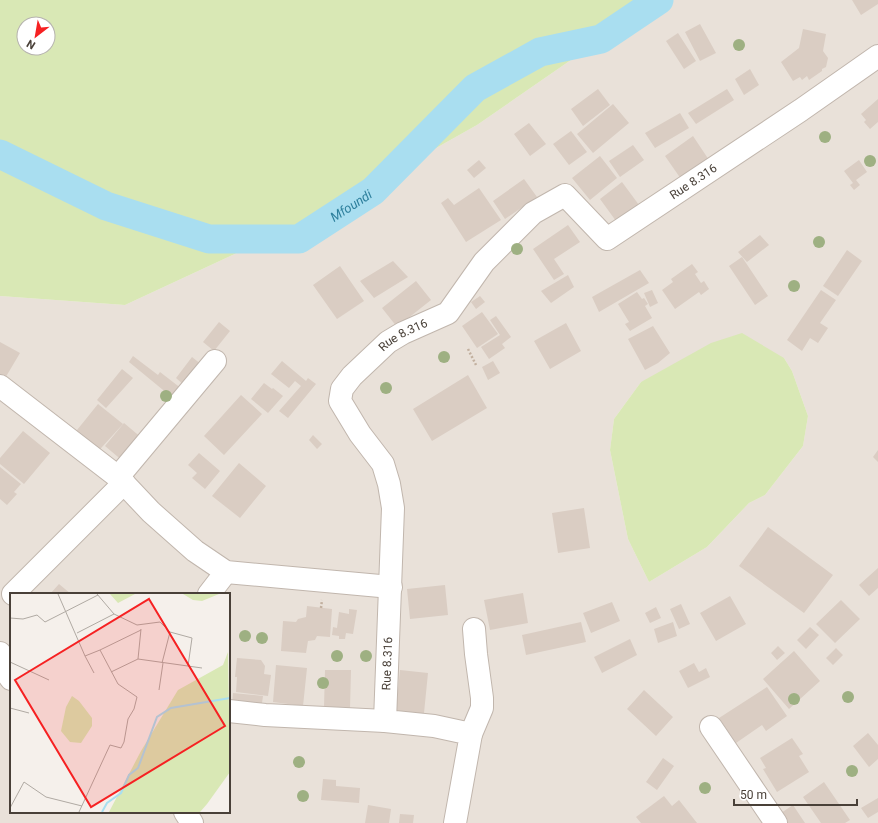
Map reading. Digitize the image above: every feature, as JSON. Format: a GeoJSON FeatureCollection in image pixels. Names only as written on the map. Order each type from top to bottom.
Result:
{"type":"FeatureCollection","features":[{"type":"Feature","properties":{"kind":"street","name":"Rue 8.316"},"geometry":{"type":"LineString","coordinates":[[385,721],[393,508],[390,484],[383,464],[360,434],[340,401],[342,389],[352,376],[388,342],[403,333],[448,314],[484,262],[533,213],[565,195],[606,239],[794,115],[878,56]]}},
{"type":"Feature","properties":{"kind":"street"},"geometry":{"type":"LineString","coordinates":[[14,593],[121,480],[215,361]]}},
{"type":"Feature","properties":{"kind":"street"},"geometry":{"type":"LineString","coordinates":[[2,393],[121,480],[151,512],[195,551],[226,572],[391,588]]}},
{"type":"Feature","properties":{"kind":"street"},"geometry":{"type":"LineString","coordinates":[[210,593],[226,572]]}},
{"type":"Feature","properties":{"kind":"street"},"geometry":{"type":"LineString","coordinates":[[0,607],[10,597]]}},
{"type":"Feature","properties":{"kind":"street"},"geometry":{"type":"LineString","coordinates":[[455,823],[471,734],[482,708],[474,630]]}},
{"type":"Feature","properties":{"kind":"street"},"geometry":{"type":"LineString","coordinates":[[0,653],[0,659],[6,673],[10,678]]}},
{"type":"Feature","properties":{"kind":"street"},"geometry":{"type":"LineString","coordinates":[[230,711],[265,715],[385,721],[434,726],[471,734]]}},
{"type":"Feature","properties":{"kind":"street"},"geometry":{"type":"LineString","coordinates":[[710,727],[776,823]]}},
{"type":"Feature","properties":{"kind":"street"},"geometry":{"type":"LineString","coordinates":[[186,813],[192,823]]}},
{"type":"Feature","properties":{"kind":"path"},"geometry":{"type":"LineString","coordinates":[[468,348],[476,365]]}},
{"type":"Feature","properties":{"kind":"shaded area"},"geometry":{"type":"Polygon","coordinates":[[[662,0],[878,0],[878,823],[0,823],[0,296],[125,305],[310,219],[477,125],[636,15],[662,0]],[[784,358],[641,382],[614,419],[610,450],[628,539],[649,582],[707,547],[749,503],[765,495],[803,446],[808,416],[792,371],[784,358]]]}},
{"type":"Feature","properties":{"kind":"green space"},"geometry":{"type":"Polygon","coordinates":[[[0,0],[662,0],[636,15],[477,125],[310,219],[125,305],[0,296],[0,0]]]}},
{"type":"Feature","properties":{"kind":"green space"},"geometry":{"type":"Polygon","coordinates":[[[742,333],[784,358],[792,371],[808,416],[803,446],[765,495],[749,503],[707,547],[649,582],[628,539],[610,450],[614,419],[641,382],[711,343],[742,333]]]}},
{"type":"Feature","properties":{"kind":"building"},"geometry":{"type":"Polygon","coordinates":[[[852,0],[878,0],[878,4],[861,15],[852,0]]]}},
{"type":"Feature","properties":{"kind":"building"},"geometry":{"type":"Polygon","coordinates":[[[700,24],[716,53],[700,61],[685,32],[700,24]]]}},
{"type":"Feature","properties":{"kind":"building"},"geometry":{"type":"Polygon","coordinates":[[[803,29],[826,34],[823,51],[828,58],[826,67],[809,80],[807,76],[802,80],[800,77],[793,81],[781,62],[799,48],[803,29]]]}},
{"type":"Feature","properties":{"kind":"building"},"geometry":{"type":"Polygon","coordinates":[[[678,33],[696,61],[684,69],[666,41],[678,33]]]}},
{"type":"Feature","properties":{"kind":"building"},"geometry":{"type":"Polygon","coordinates":[[[750,69],[759,85],[744,95],[735,79],[750,69]]]}},
{"type":"Feature","properties":{"kind":"building"},"geometry":{"type":"Polygon","coordinates":[[[598,89],[610,105],[583,126],[571,109],[598,89]]]}},
{"type":"Feature","properties":{"kind":"building"},"geometry":{"type":"Polygon","coordinates":[[[727,89],[734,100],[696,124],[688,113],[727,89]]]}},
{"type":"Feature","properties":{"kind":"building"},"geometry":{"type":"Polygon","coordinates":[[[878,99],[878,122],[870,129],[864,122],[866,120],[861,114],[878,99]]]}},
{"type":"Feature","properties":{"kind":"building"},"geometry":{"type":"Polygon","coordinates":[[[613,104],[629,123],[593,153],[577,134],[613,104]]]}},
{"type":"Feature","properties":{"kind":"building"},"geometry":{"type":"Polygon","coordinates":[[[680,113],[689,128],[655,148],[645,133],[680,113]]]}},
{"type":"Feature","properties":{"kind":"building"},"geometry":{"type":"Polygon","coordinates":[[[529,123],[546,144],[530,156],[514,134],[529,123]]]}},
{"type":"Feature","properties":{"kind":"building"},"geometry":{"type":"Polygon","coordinates":[[[571,131],[587,152],[569,165],[553,144],[571,131]]]}},
{"type":"Feature","properties":{"kind":"building"},"geometry":{"type":"Polygon","coordinates":[[[693,136],[709,160],[681,179],[665,156],[693,136]]]}},
{"type":"Feature","properties":{"kind":"building"},"geometry":{"type":"Polygon","coordinates":[[[633,145],[644,160],[620,177],[609,161],[633,145]]]}},
{"type":"Feature","properties":{"kind":"building"},"geometry":{"type":"Polygon","coordinates":[[[600,156],[617,178],[590,200],[572,178],[600,156]]]}},
{"type":"Feature","properties":{"kind":"building"},"geometry":{"type":"Polygon","coordinates":[[[479,160],[486,168],[474,178],[467,170],[479,160]]]}},
{"type":"Feature","properties":{"kind":"building"},"geometry":{"type":"Polygon","coordinates":[[[859,160],[867,172],[856,180],[860,185],[854,190],[850,185],[853,183],[844,171],[859,160]]]}},
{"type":"Feature","properties":{"kind":"building"},"geometry":{"type":"Polygon","coordinates":[[[524,179],[537,197],[505,219],[493,201],[524,179]]]}},
{"type":"Feature","properties":{"kind":"building"},"geometry":{"type":"Polygon","coordinates":[[[622,182],[639,205],[616,221],[600,199],[622,182]]]}},
{"type":"Feature","properties":{"kind":"building"},"geometry":{"type":"Polygon","coordinates":[[[479,188],[501,220],[466,242],[441,203],[448,198],[454,205],[479,188]]]}},
{"type":"Feature","properties":{"kind":"building"},"geometry":{"type":"Polygon","coordinates":[[[568,225],[580,242],[554,259],[564,274],[554,280],[533,249],[568,225]]]}},
{"type":"Feature","properties":{"kind":"building"},"geometry":{"type":"Polygon","coordinates":[[[760,235],[769,245],[747,262],[738,252],[760,235]]]}},
{"type":"Feature","properties":{"kind":"building"},"geometry":{"type":"Polygon","coordinates":[[[847,250],[862,261],[838,296],[823,286],[847,250]]]}},
{"type":"Feature","properties":{"kind":"building"},"geometry":{"type":"Polygon","coordinates":[[[742,257],[768,296],[755,305],[729,266],[742,257]]]}},
{"type":"Feature","properties":{"kind":"building"},"geometry":{"type":"Polygon","coordinates":[[[393,261],[408,277],[374,298],[360,281],[393,261]]]}},
{"type":"Feature","properties":{"kind":"building"},"geometry":{"type":"Polygon","coordinates":[[[692,264],[698,272],[695,274],[701,283],[704,281],[709,289],[701,295],[699,292],[675,309],[662,290],[673,282],[671,279],[692,264]]]}},
{"type":"Feature","properties":{"kind":"building"},"geometry":{"type":"Polygon","coordinates":[[[340,266],[364,301],[337,319],[313,285],[340,266]]]}},
{"type":"Feature","properties":{"kind":"building"},"geometry":{"type":"Polygon","coordinates":[[[640,270],[649,283],[599,312],[592,297],[640,270]]]}},
{"type":"Feature","properties":{"kind":"building"},"geometry":{"type":"Polygon","coordinates":[[[568,275],[574,287],[551,303],[541,291],[568,275]]]}},
{"type":"Feature","properties":{"kind":"building"},"geometry":{"type":"Polygon","coordinates":[[[416,281],[431,300],[397,327],[382,308],[416,281]]]}},
{"type":"Feature","properties":{"kind":"building"},"geometry":{"type":"Polygon","coordinates":[[[652,290],[658,303],[650,307],[644,293],[652,290]]]}},
{"type":"Feature","properties":{"kind":"building"},"geometry":{"type":"Polygon","coordinates":[[[821,290],[836,300],[820,323],[828,328],[818,343],[810,338],[802,351],[787,340],[821,290]]]}},
{"type":"Feature","properties":{"kind":"building"},"geometry":{"type":"Polygon","coordinates":[[[637,292],[648,304],[645,306],[652,318],[630,331],[625,324],[629,322],[618,304],[637,292]]]}},
{"type":"Feature","properties":{"kind":"building"},"geometry":{"type":"Polygon","coordinates":[[[480,296],[485,302],[476,309],[471,302],[480,296]]]}},
{"type":"Feature","properties":{"kind":"building"},"geometry":{"type":"Polygon","coordinates":[[[482,312],[498,334],[477,348],[462,326],[482,312]]]}},
{"type":"Feature","properties":{"kind":"building"},"geometry":{"type":"Polygon","coordinates":[[[496,316],[511,337],[502,344],[505,348],[489,359],[481,347],[500,335],[490,320],[496,316]]]}},
{"type":"Feature","properties":{"kind":"building"},"geometry":{"type":"Polygon","coordinates":[[[219,322],[230,331],[214,351],[203,342],[219,322]]]}},
{"type":"Feature","properties":{"kind":"building"},"geometry":{"type":"Polygon","coordinates":[[[566,323],[581,351],[550,369],[534,341],[566,323]]]}},
{"type":"Feature","properties":{"kind":"building"},"geometry":{"type":"Polygon","coordinates":[[[653,326],[670,353],[658,363],[645,370],[628,339],[653,326]]]}},
{"type":"Feature","properties":{"kind":"building"},"geometry":{"type":"Polygon","coordinates":[[[0,342],[20,353],[4,380],[0,377],[0,342]]]}},
{"type":"Feature","properties":{"kind":"building"},"geometry":{"type":"Polygon","coordinates":[[[133,356],[158,375],[160,372],[182,389],[174,399],[129,362],[133,356]]]}},
{"type":"Feature","properties":{"kind":"building"},"geometry":{"type":"Polygon","coordinates":[[[192,357],[202,365],[185,386],[176,378],[192,357]]]}},
{"type":"Feature","properties":{"kind":"building"},"geometry":{"type":"Polygon","coordinates":[[[282,361],[306,381],[308,378],[316,384],[288,418],[279,411],[301,386],[295,381],[289,388],[271,374],[282,361]]]}},
{"type":"Feature","properties":{"kind":"building"},"geometry":{"type":"Polygon","coordinates":[[[493,361],[500,373],[488,380],[482,367],[493,361]]]}},
{"type":"Feature","properties":{"kind":"building"},"geometry":{"type":"Polygon","coordinates":[[[122,369],[133,378],[106,408],[97,400],[122,369]]]}},
{"type":"Feature","properties":{"kind":"building"},"geometry":{"type":"Polygon","coordinates":[[[468,375],[487,408],[432,441],[413,409],[468,375]]]}},
{"type":"Feature","properties":{"kind":"building"},"geometry":{"type":"Polygon","coordinates":[[[264,383],[283,396],[268,413],[251,399],[264,383]]]}},
{"type":"Feature","properties":{"kind":"building"},"geometry":{"type":"Polygon","coordinates":[[[241,395],[262,414],[224,455],[204,436],[241,395]]]}},
{"type":"Feature","properties":{"kind":"building"},"geometry":{"type":"Polygon","coordinates":[[[98,404],[123,424],[92,458],[69,440],[98,404]]]}},
{"type":"Feature","properties":{"kind":"building"},"geometry":{"type":"Polygon","coordinates":[[[124,423],[143,439],[124,462],[105,446],[124,423]]]}},
{"type":"Feature","properties":{"kind":"building"},"geometry":{"type":"Polygon","coordinates":[[[23,431],[50,453],[24,484],[0,464],[0,458],[23,431]]]}},
{"type":"Feature","properties":{"kind":"building"},"geometry":{"type":"Polygon","coordinates":[[[313,435],[322,444],[317,449],[309,440],[313,435]]]}},
{"type":"Feature","properties":{"kind":"building"},"geometry":{"type":"Polygon","coordinates":[[[878,450],[878,462],[873,457],[878,450]]]}},
{"type":"Feature","properties":{"kind":"building"},"geometry":{"type":"Polygon","coordinates":[[[199,453],[220,471],[205,489],[192,478],[197,473],[188,465],[199,453]]]}},
{"type":"Feature","properties":{"kind":"building"},"geometry":{"type":"Polygon","coordinates":[[[239,463],[266,486],[240,518],[212,496],[239,463]]]}},
{"type":"Feature","properties":{"kind":"building"},"geometry":{"type":"Polygon","coordinates":[[[0,467],[21,484],[14,492],[17,494],[7,505],[0,499],[0,467]]]}},
{"type":"Feature","properties":{"kind":"building"},"geometry":{"type":"Polygon","coordinates":[[[584,508],[590,548],[558,553],[552,513],[584,508]]]}},
{"type":"Feature","properties":{"kind":"building"},"geometry":{"type":"Polygon","coordinates":[[[768,527],[833,575],[804,613],[739,566],[768,527]]]}},
{"type":"Feature","properties":{"kind":"building"},"geometry":{"type":"Polygon","coordinates":[[[878,568],[878,588],[869,596],[859,585],[878,568]]]}},
{"type":"Feature","properties":{"kind":"building"},"geometry":{"type":"Polygon","coordinates":[[[59,584],[70,593],[51,593],[59,584]]]}},
{"type":"Feature","properties":{"kind":"building"},"geometry":{"type":"Polygon","coordinates":[[[445,585],[448,615],[410,619],[407,589],[445,585]]]}},
{"type":"Feature","properties":{"kind":"building"},"geometry":{"type":"Polygon","coordinates":[[[523,593],[528,623],[490,630],[484,600],[523,593]]]}},
{"type":"Feature","properties":{"kind":"building"},"geometry":{"type":"Polygon","coordinates":[[[730,596],[746,624],[716,641],[700,613],[730,596]]]}},
{"type":"Feature","properties":{"kind":"building"},"geometry":{"type":"Polygon","coordinates":[[[841,600],[860,619],[835,643],[816,624],[841,600]]]}},
{"type":"Feature","properties":{"kind":"building"},"geometry":{"type":"Polygon","coordinates":[[[612,602],[620,621],[591,633],[583,613],[612,602]]]}},
{"type":"Feature","properties":{"kind":"building"},"geometry":{"type":"Polygon","coordinates":[[[681,604],[690,624],[679,629],[670,609],[681,604]]]}},
{"type":"Feature","properties":{"kind":"building"},"geometry":{"type":"Polygon","coordinates":[[[307,606],[332,609],[330,637],[317,636],[315,640],[308,641],[306,653],[281,651],[283,621],[296,622],[298,619],[306,617],[307,606]]]}},
{"type":"Feature","properties":{"kind":"building"},"geometry":{"type":"Polygon","coordinates":[[[656,607],[661,618],[650,623],[645,613],[656,607]]]}},
{"type":"Feature","properties":{"kind":"building"},"geometry":{"type":"Polygon","coordinates":[[[349,609],[357,610],[353,634],[346,633],[345,639],[339,639],[339,636],[332,635],[333,627],[337,628],[339,612],[349,614],[349,609]]]}},
{"type":"Feature","properties":{"kind":"building"},"geometry":{"type":"Polygon","coordinates":[[[581,622],[586,642],[526,655],[522,635],[581,622]]]}},
{"type":"Feature","properties":{"kind":"building"},"geometry":{"type":"Polygon","coordinates":[[[673,622],[677,636],[658,643],[654,629],[673,622]]]}},
{"type":"Feature","properties":{"kind":"building"},"geometry":{"type":"Polygon","coordinates":[[[810,627],[819,635],[806,649],[797,640],[810,627]]]}},
{"type":"Feature","properties":{"kind":"building"},"geometry":{"type":"Polygon","coordinates":[[[630,639],[637,655],[602,673],[594,657],[630,639]]]}},
{"type":"Feature","properties":{"kind":"building"},"geometry":{"type":"Polygon","coordinates":[[[778,646],[785,653],[777,660],[771,653],[778,646]]]}},
{"type":"Feature","properties":{"kind":"building"},"geometry":{"type":"Polygon","coordinates":[[[836,648],[843,655],[833,665],[826,658],[836,648]]]}},
{"type":"Feature","properties":{"kind":"building"},"geometry":{"type":"Polygon","coordinates":[[[794,651],[820,681],[789,709],[763,679],[794,651]]]}},
{"type":"Feature","properties":{"kind":"building"},"geometry":{"type":"Polygon","coordinates":[[[237,658],[261,660],[265,666],[264,674],[271,675],[268,696],[236,692],[237,677],[235,677],[237,658]]]}},
{"type":"Feature","properties":{"kind":"building"},"geometry":{"type":"Polygon","coordinates":[[[694,663],[699,672],[706,668],[710,677],[688,688],[679,671],[694,663]]]}},
{"type":"Feature","properties":{"kind":"building"},"geometry":{"type":"Polygon","coordinates":[[[276,665],[307,668],[303,706],[273,702],[276,665]]]}},
{"type":"Feature","properties":{"kind":"building"},"geometry":{"type":"Polygon","coordinates":[[[325,670],[351,670],[350,708],[324,707],[325,670]]]}},
{"type":"Feature","properties":{"kind":"building"},"geometry":{"type":"Polygon","coordinates":[[[400,670],[428,673],[423,723],[395,721],[400,670]]]}},
{"type":"Feature","properties":{"kind":"building"},"geometry":{"type":"Polygon","coordinates":[[[767,687],[787,716],[766,731],[762,725],[736,743],[719,718],[767,687]]]}},
{"type":"Feature","properties":{"kind":"building"},"geometry":{"type":"Polygon","coordinates":[[[644,690],[673,717],[656,736],[627,709],[644,690]]]}},
{"type":"Feature","properties":{"kind":"building"},"geometry":{"type":"Polygon","coordinates":[[[233,693],[263,696],[261,710],[232,706],[233,693]]]}},
{"type":"Feature","properties":{"kind":"building"},"geometry":{"type":"Polygon","coordinates":[[[868,733],[878,745],[878,759],[869,767],[853,746],[868,733]]]}},
{"type":"Feature","properties":{"kind":"building"},"geometry":{"type":"Polygon","coordinates":[[[792,738],[803,754],[799,756],[809,772],[777,792],[763,769],[766,768],[760,758],[792,738]]]}},
{"type":"Feature","properties":{"kind":"building"},"geometry":{"type":"Polygon","coordinates":[[[663,758],[674,766],[657,790],[646,782],[663,758]]]}},
{"type":"Feature","properties":{"kind":"building"},"geometry":{"type":"Polygon","coordinates":[[[323,779],[336,780],[336,786],[360,788],[359,803],[321,800],[323,779]]]}},
{"type":"Feature","properties":{"kind":"building"},"geometry":{"type":"Polygon","coordinates":[[[824,782],[850,820],[845,823],[821,823],[803,797],[824,782]]]}},
{"type":"Feature","properties":{"kind":"building"},"geometry":{"type":"Polygon","coordinates":[[[664,796],[672,806],[679,800],[697,823],[641,823],[636,817],[664,796]]]}},
{"type":"Feature","properties":{"kind":"building"},"geometry":{"type":"Polygon","coordinates":[[[878,798],[878,812],[868,818],[861,808],[878,798]]]}},
{"type":"Feature","properties":{"kind":"building"},"geometry":{"type":"Polygon","coordinates":[[[368,805],[391,809],[389,823],[365,823],[368,805]]]}},
{"type":"Feature","properties":{"kind":"building"},"geometry":{"type":"Polygon","coordinates":[[[793,805],[805,823],[779,823],[775,817],[793,805]]]}},
{"type":"Feature","properties":{"kind":"building"},"geometry":{"type":"Polygon","coordinates":[[[400,814],[414,815],[413,823],[399,823],[400,814]]]}},
{"type":"Feature","properties":{"kind":"waterway","name":"Mfoundi"},"geometry":{"type":"LineString","coordinates":[[0,154],[106,206],[209,239],[299,239],[373,191],[475,88],[540,52],[601,39],[659,0]]}}]}
